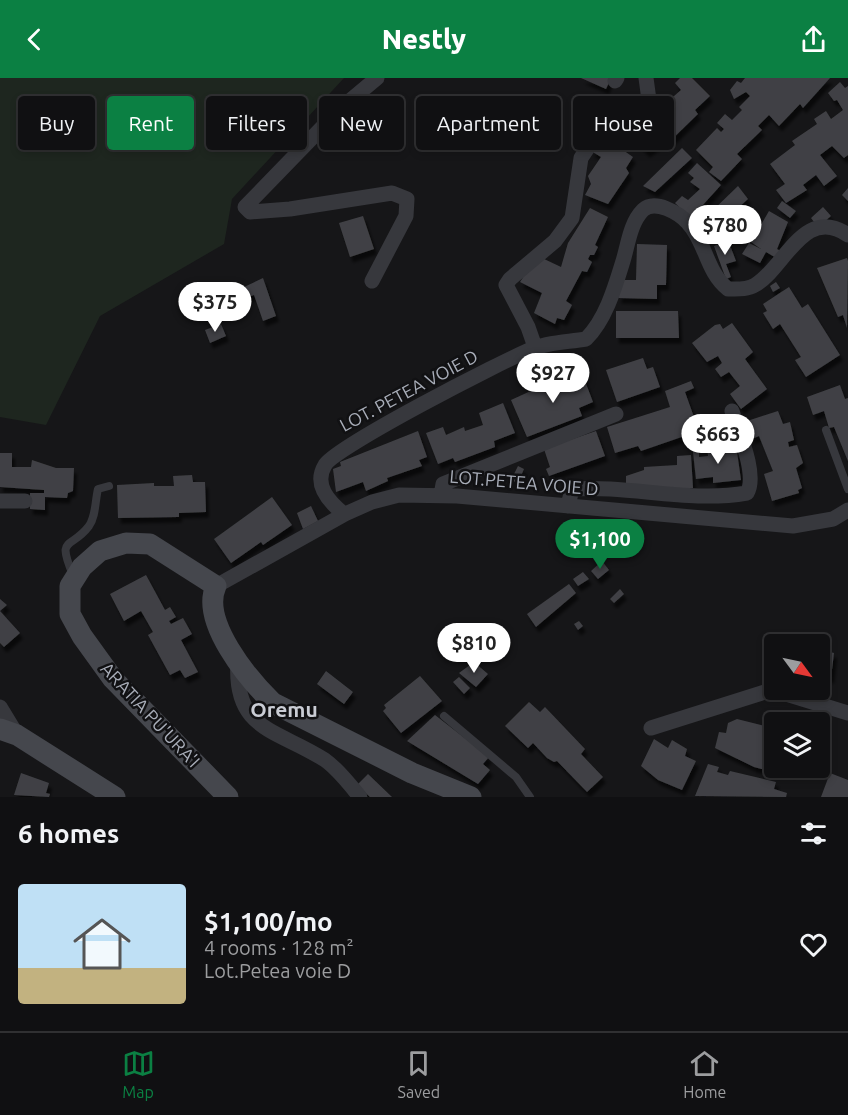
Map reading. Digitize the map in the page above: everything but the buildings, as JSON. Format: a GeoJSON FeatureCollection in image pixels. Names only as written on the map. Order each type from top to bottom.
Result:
{"type":"FeatureCollection","features":[{"type":"Feature","properties":{"kind":"main road","name":"ARATIA PU'URA'I"},"geometry":{"type":"LineString","coordinates":[[216,586],[150,544],[126,543],[100,551],[82,567],[70,586],[70,614],[82,636],[113,679],[228,797]]}},
{"type":"Feature","properties":{"kind":"main road"},"geometry":{"type":"LineString","coordinates":[[216,586],[211,596],[214,619],[255,686],[273,703],[412,773],[471,797]]}},
{"type":"Feature","properties":{"kind":"main road"},"geometry":{"type":"LineString","coordinates":[[9,732],[115,797]]}},
{"type":"Feature","properties":{"kind":"street"},"geometry":{"type":"LineString","coordinates":[[372,281],[406,216],[407,199],[392,192],[290,209],[250,212],[245,207],[340,109],[377,78]]}},
{"type":"Feature","properties":{"kind":"street"},"geometry":{"type":"LineString","coordinates":[[535,348],[528,327],[506,285],[555,241],[572,218],[581,158],[589,146],[625,122],[648,100],[646,78]]}},
{"type":"Feature","properties":{"kind":"street","name":"LOT. PETEA VOIE D"},"geometry":{"type":"LineString","coordinates":[[344,514],[327,501],[321,487],[322,472],[329,459],[400,417],[535,348],[586,339],[596,329],[623,261],[632,228],[642,211],[648,207],[669,210],[688,223],[699,239],[719,282],[728,289],[753,287],[765,278],[794,242],[812,231],[830,227],[848,235]]}},
{"type":"Feature","properties":{"kind":"street"},"geometry":{"type":"LineString","coordinates":[[568,506],[572,489],[595,487],[685,494],[747,493],[750,483],[746,453],[732,411]]}},
{"type":"Feature","properties":{"kind":"street"},"geometry":{"type":"LineString","coordinates":[[441,495],[443,484],[616,414]]}},
{"type":"Feature","properties":{"kind":"street","name":"LOT.PETEA VOIE D"},"geometry":{"type":"LineString","coordinates":[[216,586],[344,514],[372,502],[399,495],[441,495],[793,526],[833,519],[848,510]]}},
{"type":"Feature","properties":{"kind":"street"},"geometry":{"type":"LineString","coordinates":[[0,501],[25,501]]}},
{"type":"Feature","properties":{"kind":"street"},"geometry":{"type":"LineString","coordinates":[[238,661],[238,692],[243,708],[275,733],[326,761],[360,797]]}},
{"type":"Feature","properties":{"kind":"street"},"geometry":{"type":"LineString","coordinates":[[651,728],[765,692],[783,693],[848,713]]}},
{"type":"Feature","properties":{"kind":"street"},"geometry":{"type":"LineString","coordinates":[[0,707],[9,732]]}},
{"type":"Feature","properties":{"kind":"lane"},"geometry":{"type":"LineString","coordinates":[[826,430],[848,489]]}},
{"type":"Feature","properties":{"kind":"lane"},"geometry":{"type":"LineString","coordinates":[[75,579],[64,556],[66,546],[89,526],[98,489],[109,486]]}},
{"type":"Feature","properties":{"kind":"lane"},"geometry":{"type":"LineString","coordinates":[[444,716],[516,777],[530,797]]}},
{"type":"Feature","properties":{"kind":"shaded area"},"geometry":{"type":"Polygon","coordinates":[[[0,78],[344,78],[327,96],[319,96],[319,105],[307,118],[307,96],[206,96],[206,150],[277,150],[232,199],[224,244],[100,316],[46,425],[0,417],[0,78]]]}},
{"type":"Feature","properties":{"kind":"district","name":"Oremu"},"geometry":{"type":"Point","coordinates":[284,710]}}]}
